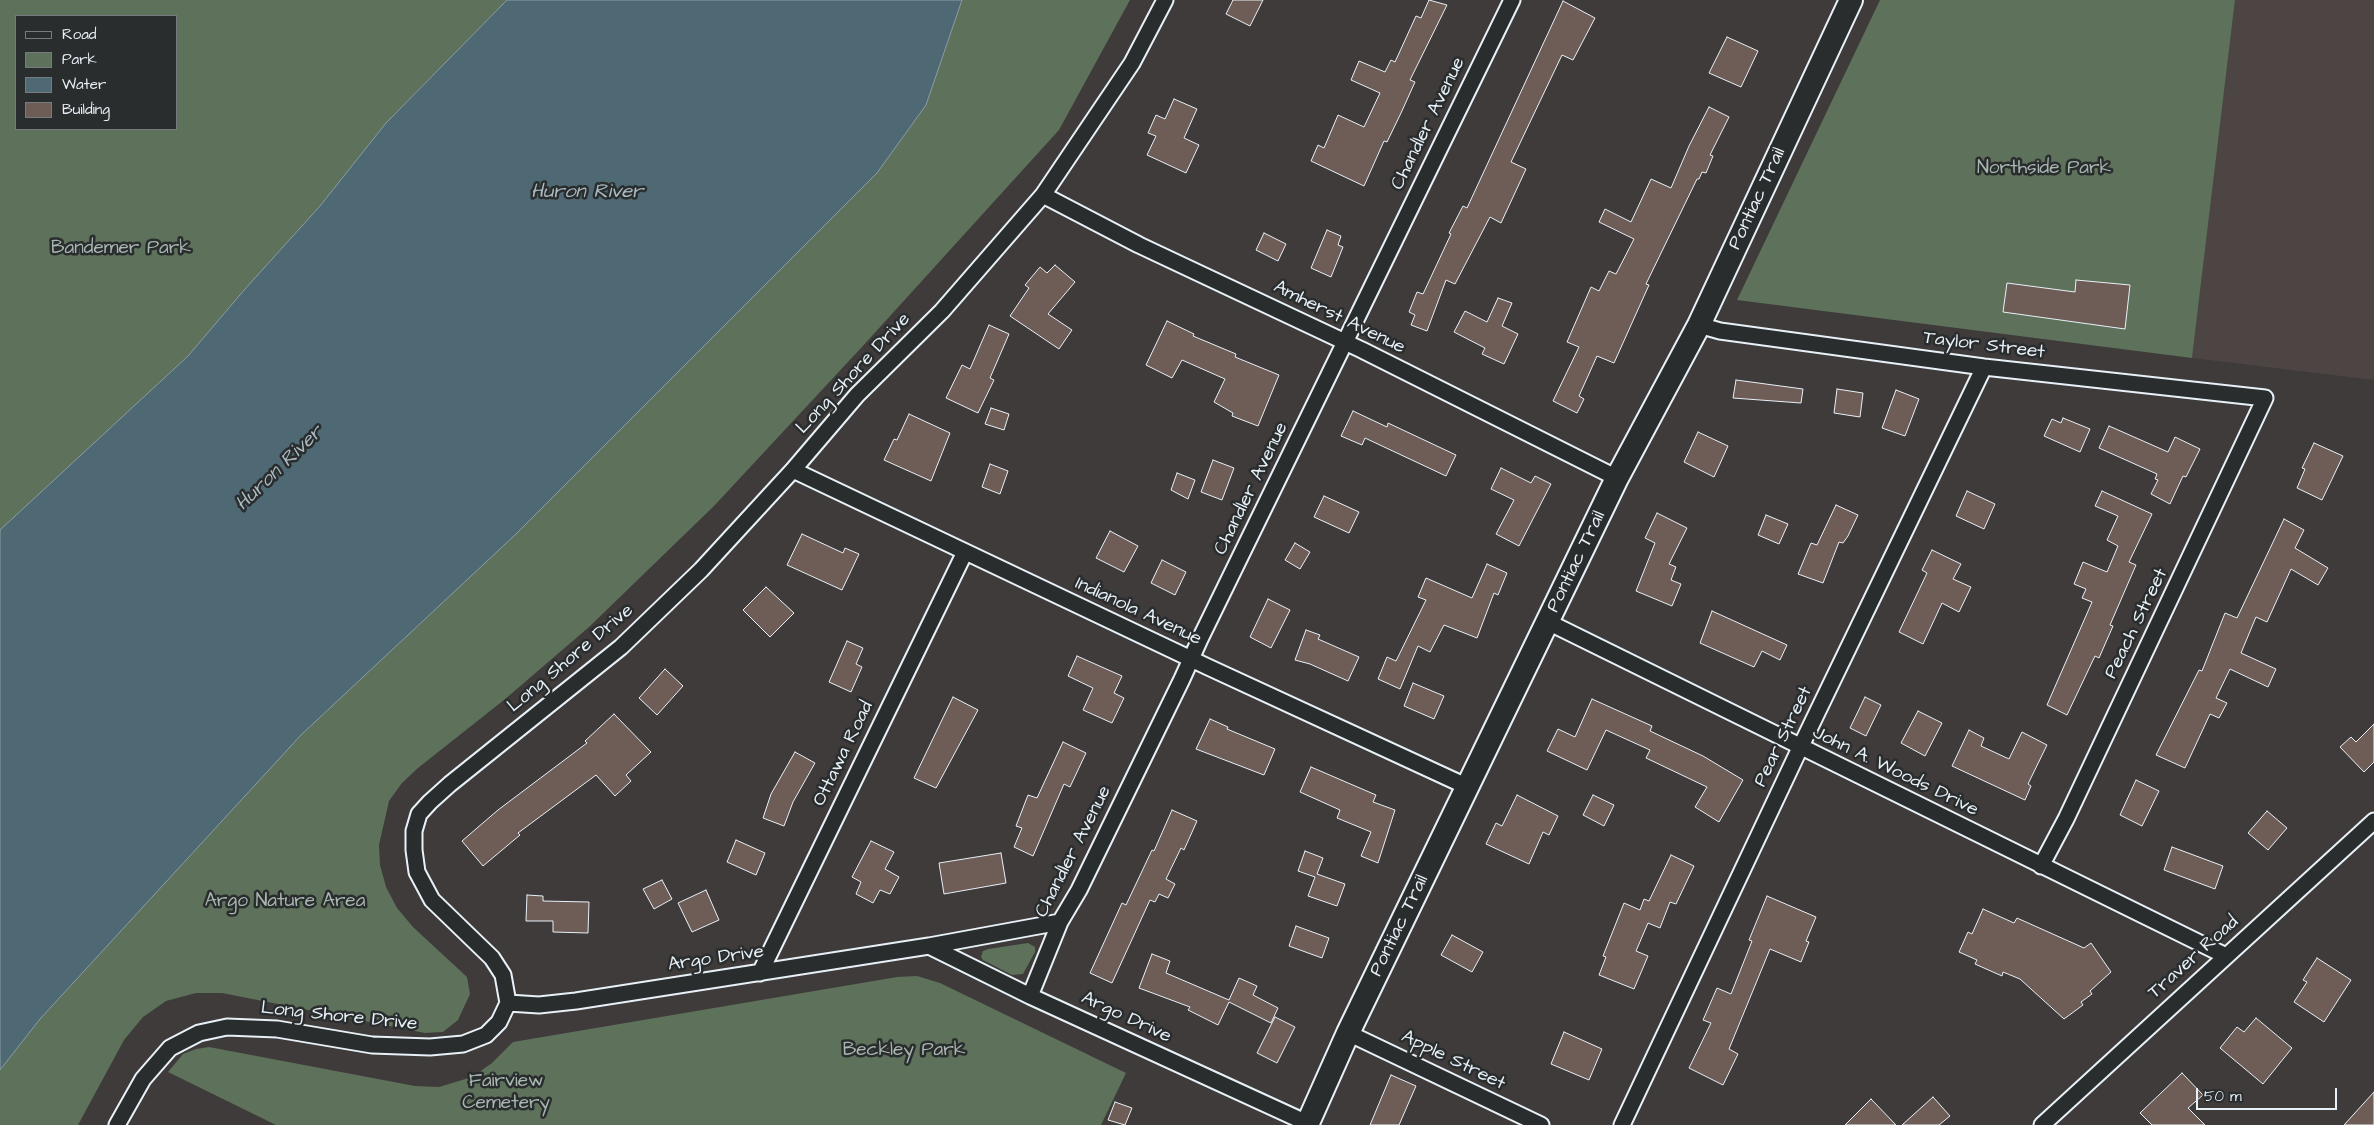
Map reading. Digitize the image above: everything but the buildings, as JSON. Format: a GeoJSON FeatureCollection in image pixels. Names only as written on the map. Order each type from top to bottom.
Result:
{"type":"FeatureCollection","features":[{"type":"Feature","properties":{"kind":"main road","name":"Pontiac Trail"},"geometry":{"type":"LineString","coordinates":[[1307,1124],[1348,1033],[1617,478],[1699,325],[1851,0]]}},
{"type":"Feature","properties":{"kind":"street","name":"Long Shore Drive"},"geometry":{"type":"LineString","coordinates":[[118,1125],[143,1079],[170,1048],[199,1032],[227,1027],[277,1029],[372,1045],[430,1047],[464,1044],[486,1035],[499,1022],[508,1003],[503,975],[492,958],[432,900],[417,872],[414,831],[419,814],[443,790],[620,647],[701,570],[793,470],[857,395],[942,311],[1043,195],[1132,63],[1165,0]]}},
{"type":"Feature","properties":{"kind":"street","name":"Chandler Avenue"},"geometry":{"type":"LineString","coordinates":[[1030,996],[1060,922],[1079,890],[1512,0]]}},
{"type":"Feature","properties":{"kind":"street","name":"Amherst Avenue"},"geometry":{"type":"LineString","coordinates":[[1043,195],[1139,245],[1346,342],[1617,478]]}},
{"type":"Feature","properties":{"kind":"street","name":"Taylor Street"},"geometry":{"type":"LineString","coordinates":[[1699,325],[1720,331],[1984,367],[2265,398]]}},
{"type":"Feature","properties":{"kind":"street","name":"Pear Street"},"geometry":{"type":"LineString","coordinates":[[1622,1125],[1800,748],[1984,367]]}},
{"type":"Feature","properties":{"kind":"street","name":"Peach Street"},"geometry":{"type":"LineString","coordinates":[[2041,866],[2078,793],[2265,398]]}},
{"type":"Feature","properties":{"kind":"street","name":"Indianola Avenue"},"geometry":{"type":"LineString","coordinates":[[793,470],[1190,659],[1468,787]]}},
{"type":"Feature","properties":{"kind":"street","name":"Ottawa Road"},"geometry":{"type":"LineString","coordinates":[[760,973],[965,552]]}},
{"type":"Feature","properties":{"kind":"street","name":"John A. Woods Drive"},"geometry":{"type":"LineString","coordinates":[[1548,622],[1800,748],[2226,956]]}},
{"type":"Feature","properties":{"kind":"street","name":"Traver Road"},"geometry":{"type":"LineString","coordinates":[[2042,1125],[2374,821]]}},
{"type":"Feature","properties":{"kind":"street","name":"Argo Drive"},"geometry":{"type":"LineString","coordinates":[[508,1003],[538,1005],[576,1001],[929,946],[1060,922]]}},
{"type":"Feature","properties":{"kind":"street","name":"Argo Drive"},"geometry":{"type":"LineString","coordinates":[[929,946],[1030,996],[1307,1124]]}},
{"type":"Feature","properties":{"kind":"street","name":"Apple Street"},"geometry":{"type":"LineString","coordinates":[[1348,1033],[1541,1125]]}},
{"type":"Feature","properties":{"kind":"shaded area"},"geometry":{"type":"Polygon","coordinates":[[[2235,0],[2374,0],[2374,380],[2192,358],[2235,0]]]}},
{"type":"Feature","properties":{"kind":"green space","name":"Bandemer Park"},"geometry":{"type":"Polygon","coordinates":[[[0,0],[507,0],[386,123],[320,206],[188,356],[0,530],[0,0]]]}},
{"type":"Feature","properties":{"kind":"green space","name":"Argo Nature Area"},"geometry":{"type":"Polygon","coordinates":[[[962,0],[1130,0],[1059,130],[861,348],[714,506],[589,627],[504,700],[418,768],[402,783],[389,801],[379,845],[380,865],[386,887],[397,908],[413,927],[467,977],[470,994],[458,1020],[443,1032],[425,1033],[222,993],[196,993],[166,1001],[143,1017],[124,1040],[78,1125],[0,1125],[0,1070],[40,1019],[301,735],[516,534],[877,173],[926,105],[962,0]]]}},
{"type":"Feature","properties":{"kind":"green space","name":"Northside Park"},"geometry":{"type":"Polygon","coordinates":[[[1880,0],[2235,0],[2192,358],[1737,300],[1880,0]]]}},
{"type":"Feature","properties":{"kind":"green space"},"geometry":{"type":"Polygon","coordinates":[[[1028,943],[1035,947],[1035,952],[1023,974],[1012,975],[983,960],[981,957],[983,951],[988,949],[1028,943]]]}},
{"type":"Feature","properties":{"kind":"green space","name":"Beckley Park"},"geometry":{"type":"Polygon","coordinates":[[[917,976],[940,983],[1126,1073],[1101,1125],[276,1125],[168,1072],[183,1054],[209,1047],[415,1086],[439,1087],[472,1077],[492,1063],[513,1042],[897,977],[917,976]]]}},
{"type":"Feature","properties":{"kind":"water","name":"Huron River"},"geometry":{"type":"Polygon","coordinates":[[[507,0],[962,0],[926,105],[877,173],[516,534],[301,735],[40,1019],[0,1070],[0,530],[188,356],[320,206],[386,123],[507,0]]]}},
{"type":"Feature","properties":{"kind":"park label","name":"Fairview Cemetery"},"geometry":{"type":"Point","coordinates":[506,1093]}}]}
